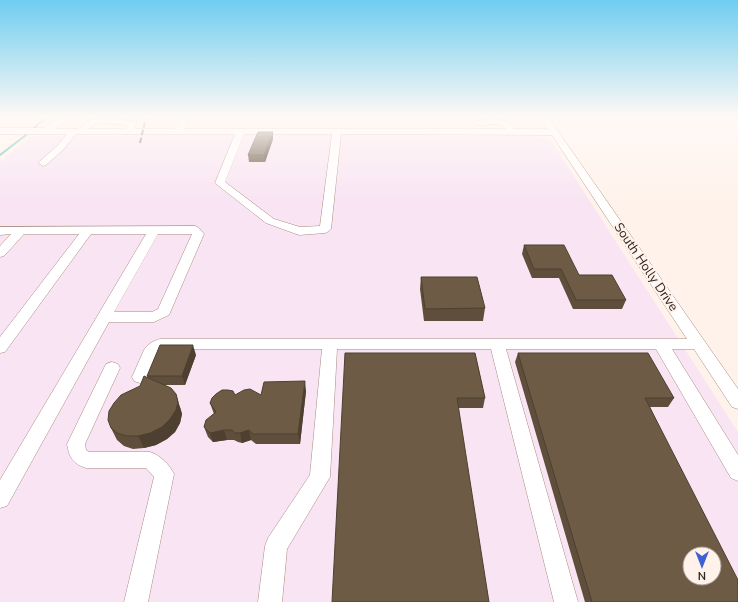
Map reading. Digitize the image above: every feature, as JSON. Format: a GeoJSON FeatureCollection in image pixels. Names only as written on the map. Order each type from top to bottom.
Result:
{"type":"FeatureCollection","features":[{"type":"Feature","properties":{"kind":"street"},"geometry":{"type":"LineString","coordinates":[[43,163],[63,145]]}},
{"type":"Feature","properties":{"kind":"street"},"geometry":{"type":"LineString","coordinates":[[235,145],[220,183],[270,221],[299,231],[326,229],[336,145]]}},
{"type":"Feature","properties":{"kind":"street","name":"South Holly Drive"},"geometry":{"type":"LineString","coordinates":[[563,145],[738,402]]}},
{"type":"Feature","properties":{"kind":"street"},"geometry":{"type":"LineString","coordinates":[[0,348],[88,230]]}},
{"type":"Feature","properties":{"kind":"street"},"geometry":{"type":"LineString","coordinates":[[0,499],[154,230]]}},
{"type":"Feature","properties":{"kind":"street"},"geometry":{"type":"LineString","coordinates":[[0,231],[194,230],[198,234],[164,312],[154,317],[104,317]]}},
{"type":"Feature","properties":{"kind":"street"},"geometry":{"type":"LineString","coordinates":[[0,253],[21,231]]}},
{"type":"Feature","properties":{"kind":"street"},"geometry":{"type":"LineString","coordinates":[[140,377],[152,350],[160,344],[698,344]]}},
{"type":"Feature","properties":{"kind":"street"},"geometry":{"type":"LineString","coordinates":[[270,602],[276,546],[320,477],[330,344]]}},
{"type":"Feature","properties":{"kind":"street"},"geometry":{"type":"LineString","coordinates":[[497,344],[566,602]]}},
{"type":"Feature","properties":{"kind":"street"},"geometry":{"type":"LineString","coordinates":[[661,344],[738,472]]}},
{"type":"Feature","properties":{"kind":"street"},"geometry":{"type":"LineString","coordinates":[[112,368],[76,444],[78,454],[86,460],[150,460],[164,474],[136,602]]}},
{"type":"Feature","properties":{"kind":"shaded area"},"geometry":{"type":"Polygon","coordinates":[[[21,145],[554,145],[738,432],[738,602],[0,602],[0,162],[21,145]]]}},
{"type":"Feature","properties":{"kind":"building"},"geometry":{"type":"Polygon","coordinates":[[[252,145],[268,145],[264,155],[248,155],[252,145]]]}},
{"type":"Feature","properties":{"kind":"building"},"geometry":{"type":"Polygon","coordinates":[[[524,245],[564,245],[579,275],[612,275],[626,300],[576,300],[561,269],[534,269],[524,245]]]}},
{"type":"Feature","properties":{"kind":"building"},"geometry":{"type":"Polygon","coordinates":[[[421,277],[477,277],[485,308],[425,309],[421,277]]]}},
{"type":"Feature","properties":{"kind":"building"},"geometry":{"type":"Polygon","coordinates":[[[160,345],[193,345],[182,376],[147,376],[160,345]]]}},
{"type":"Feature","properties":{"kind":"building"},"geometry":{"type":"Polygon","coordinates":[[[345,353],[475,353],[485,398],[457,398],[489,602],[332,602],[345,353]]]}},
{"type":"Feature","properties":{"kind":"building"},"geometry":{"type":"Polygon","coordinates":[[[518,353],[648,353],[674,398],[645,398],[721,546],[682,546],[682,586],[722,586],[722,549],[738,580],[738,602],[592,602],[518,353]]]}},
{"type":"Feature","properties":{"kind":"building"},"geometry":{"type":"Polygon","coordinates":[[[144,376],[171,388],[176,394],[178,402],[176,410],[162,427],[150,433],[138,436],[127,436],[117,433],[111,428],[108,420],[109,411],[121,395],[140,386],[144,376]]]}},
{"type":"Feature","properties":{"kind":"building"},"geometry":{"type":"Polygon","coordinates":[[[305,381],[298,434],[253,434],[249,430],[240,433],[235,433],[232,430],[224,430],[210,433],[204,427],[206,420],[216,412],[210,403],[212,398],[222,390],[233,391],[235,395],[244,390],[250,389],[261,395],[264,382],[305,381]]]}},
{"type":"Feature","properties":{"kind":"waterway"},"geometry":{"type":"LineString","coordinates":[[0,155],[13,145]]}}]}
